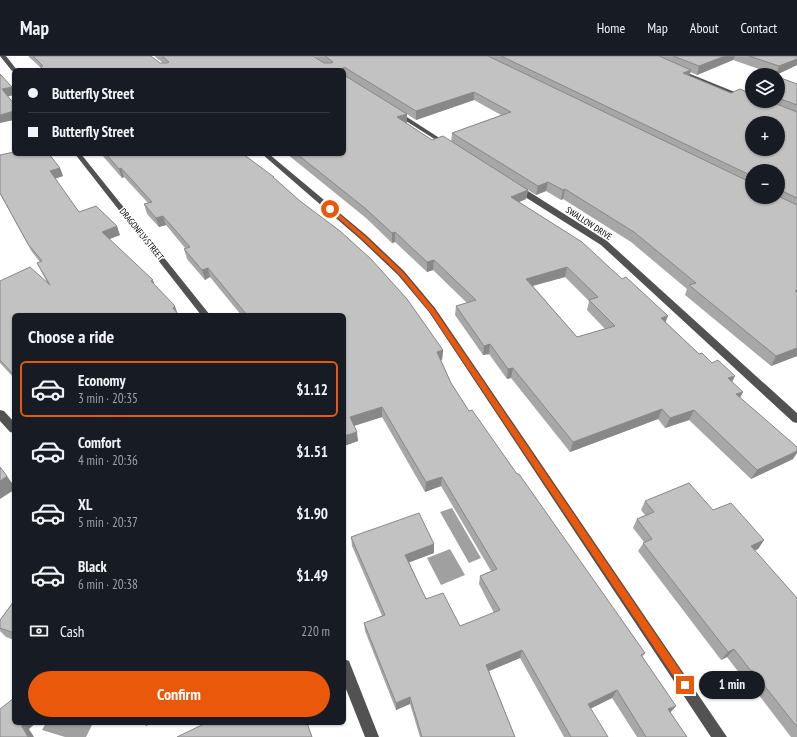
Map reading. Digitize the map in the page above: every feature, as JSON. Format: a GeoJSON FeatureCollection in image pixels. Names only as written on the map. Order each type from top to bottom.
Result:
{"type":"FeatureCollection","features":[{"type":"Feature","properties":{"kind":"street"},"geometry":{"type":"LineString","coordinates":[[3,56],[12,68]]}},
{"type":"Feature","properties":{"kind":"street"},"geometry":{"type":"LineString","coordinates":[[670,68],[745,98]]}},
{"type":"Feature","properties":{"kind":"street"},"geometry":{"type":"LineString","coordinates":[[390,108],[456,150]]}},
{"type":"Feature","properties":{"kind":"street","name":"DRAGONFLY STREET"},"geometry":{"type":"LineString","coordinates":[[80,156],[204,313]]}},
{"type":"Feature","properties":{"kind":"street"},"geometry":{"type":"LineString","coordinates":[[267,156],[363,237],[401,273],[432,310],[720,737]]}},
{"type":"Feature","properties":{"kind":"street","name":"SWALLOW DRIVE"},"geometry":{"type":"LineString","coordinates":[[509,184],[604,244],[646,280],[797,419]]}},
{"type":"Feature","properties":{"kind":"street"},"geometry":{"type":"LineString","coordinates":[[0,414],[12,426]]}},
{"type":"Feature","properties":{"kind":"street"},"geometry":{"type":"LineString","coordinates":[[346,671],[372,737]]}},
{"type":"Feature","properties":{"kind":"shaded area"},"geometry":{"type":"Polygon","coordinates":[[[452,508],[481,558],[469,563],[440,512],[452,508]]]}},
{"type":"Feature","properties":{"kind":"shaded area"},"geometry":{"type":"Polygon","coordinates":[[[450,549],[465,575],[441,585],[427,558],[450,549]]]}},
{"type":"Feature","properties":{"kind":"shaded area"},"geometry":{"type":"Polygon","coordinates":[[[45,725],[92,725],[86,737],[65,737],[42,730],[45,725]]]}},
{"type":"Feature","properties":{"kind":"building"},"geometry":{"type":"Polygon","coordinates":[[[33,56],[151,56],[160,63],[167,63],[169,62],[162,56],[313,56],[324,63],[331,63],[333,62],[325,56],[488,56],[745,180],[745,204],[785,204],[785,199],[797,205],[797,290],[795,291],[797,292],[797,348],[776,356],[689,285],[696,283],[634,232],[565,189],[563,190],[548,182],[538,186],[452,133],[511,112],[474,92],[416,111],[344,67],[42,68],[40,66],[43,66],[33,56]]]}},
{"type":"Feature","properties":{"kind":"building"},"geometry":{"type":"Polygon","coordinates":[[[501,56],[659,56],[691,70],[683,73],[731,93],[740,89],[745,91],[745,108],[785,107],[797,112],[797,198],[785,192],[785,164],[745,164],[745,173],[501,56]]]}},
{"type":"Feature","properties":{"kind":"building"},"geometry":{"type":"Polygon","coordinates":[[[673,56],[725,56],[699,66],[673,56]]]}},
{"type":"Feature","properties":{"kind":"building"},"geometry":{"type":"Polygon","coordinates":[[[749,56],[797,56],[797,59],[779,66],[749,56]]]}},
{"type":"Feature","properties":{"kind":"building"},"geometry":{"type":"Polygon","coordinates":[[[0,74],[12,87],[2,89],[12,102],[12,112],[0,115],[0,74]]]}},
{"type":"Feature","properties":{"kind":"building"},"geometry":{"type":"Polygon","coordinates":[[[346,76],[407,114],[397,117],[432,140],[443,136],[528,190],[511,197],[582,242],[622,279],[626,277],[668,316],[661,318],[699,354],[702,353],[712,363],[718,360],[735,376],[728,378],[743,392],[736,394],[797,447],[797,451],[757,470],[694,410],[670,418],[662,409],[573,442],[513,368],[508,369],[490,344],[484,346],[456,306],[476,300],[434,260],[427,262],[395,232],[392,233],[366,209],[300,156],[346,156],[346,76]],[[567,267],[526,279],[577,337],[615,326],[589,300],[598,297],[567,267]]]}},
{"type":"Feature","properties":{"kind":"building"},"geometry":{"type":"Polygon","coordinates":[[[785,80],[797,84],[797,105],[785,101],[785,80]]]}},
{"type":"Feature","properties":{"kind":"building"},"geometry":{"type":"Polygon","coordinates":[[[12,152],[12,156],[51,156],[60,168],[50,171],[79,212],[96,206],[117,226],[102,232],[153,280],[151,281],[175,306],[173,308],[177,313],[12,313],[12,373],[0,360],[0,281],[30,267],[50,285],[37,263],[42,261],[28,244],[0,193],[0,155],[12,152]]]}},
{"type":"Feature","properties":{"kind":"building"},"geometry":{"type":"Polygon","coordinates":[[[108,156],[246,156],[274,177],[300,201],[340,231],[371,259],[407,299],[443,350],[437,352],[451,383],[469,411],[472,410],[517,474],[519,474],[645,653],[641,655],[676,706],[668,709],[687,737],[646,737],[617,690],[588,704],[608,737],[571,737],[522,650],[486,665],[515,737],[422,737],[410,697],[396,703],[364,623],[385,615],[351,537],[419,513],[434,544],[405,555],[426,599],[443,593],[460,626],[500,610],[480,576],[497,569],[442,477],[426,482],[382,407],[350,417],[357,432],[346,435],[346,313],[245,313],[208,268],[202,270],[184,249],[190,247],[163,216],[156,218],[144,204],[152,202],[121,168],[119,169],[108,156]]]}},
{"type":"Feature","properties":{"kind":"building"},"geometry":{"type":"Polygon","coordinates":[[[0,467],[7,476],[0,481],[0,467]]]}},
{"type":"Feature","properties":{"kind":"building"},"geometry":{"type":"Polygon","coordinates":[[[689,483],[713,510],[731,503],[764,540],[751,546],[797,598],[797,727],[734,649],[728,652],[643,543],[652,539],[637,519],[654,512],[645,501],[689,483]]]}},
{"type":"Feature","properties":{"kind":"building"},"geometry":{"type":"Polygon","coordinates":[[[12,604],[12,632],[0,628],[0,620],[12,604]]]}},
{"type":"Feature","properties":{"kind":"building"},"geometry":{"type":"Polygon","coordinates":[[[12,700],[12,725],[21,725],[28,737],[0,737],[0,709],[12,700]]]}},
{"type":"Feature","properties":{"kind":"building"},"geometry":{"type":"Polygon","coordinates":[[[202,725],[308,725],[312,737],[177,737],[202,725]]]}},
{"type":"Feature","properties":{"kind":"route"},"geometry":{"type":"LineString","coordinates":[[330,209],[363,237],[401,273],[432,310],[685,685]]}}]}
